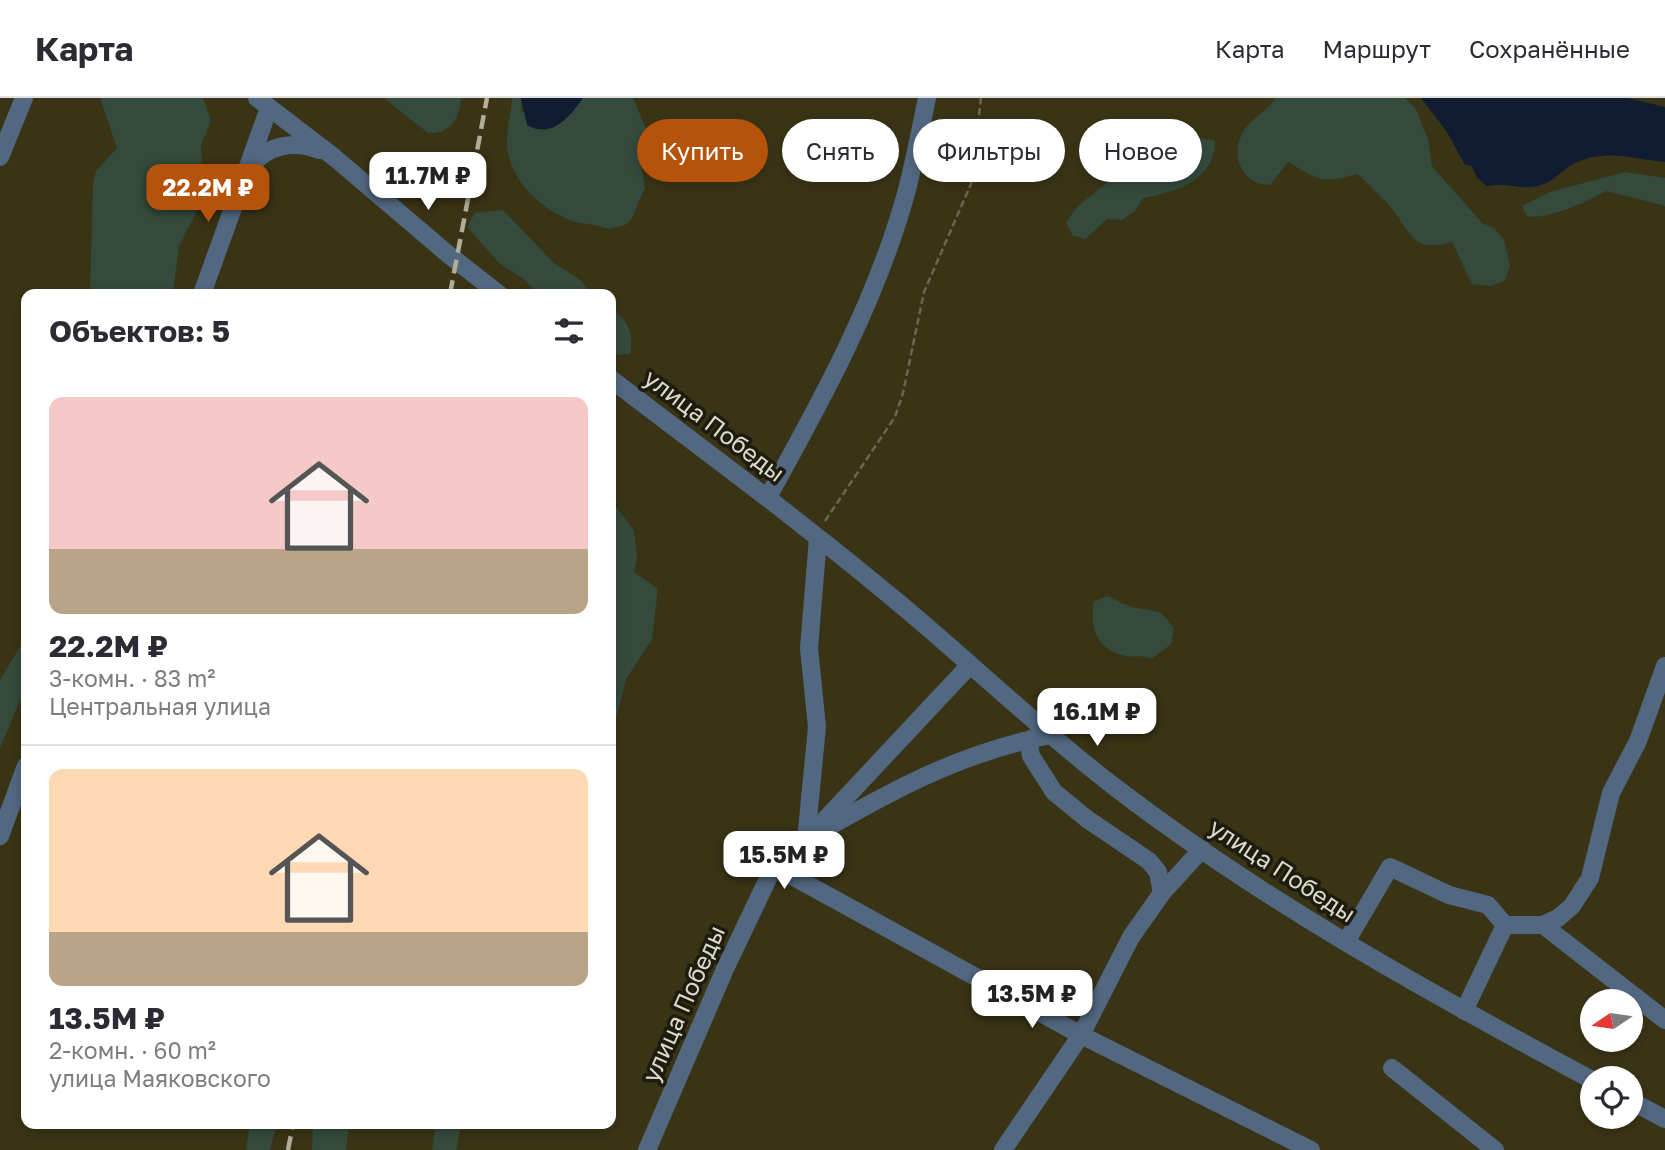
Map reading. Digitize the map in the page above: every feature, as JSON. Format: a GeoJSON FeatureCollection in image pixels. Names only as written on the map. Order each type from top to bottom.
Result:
{"type":"FeatureCollection","features":[{"type":"Feature","properties":{"kind":"street"},"geometry":{"type":"LineString","coordinates":[[0,157],[24,98]]}},
{"type":"Feature","properties":{"kind":"street"},"geometry":{"type":"LineString","coordinates":[[768,496],[820,404],[876,281],[908,188],[927,98]]}},
{"type":"Feature","properties":{"kind":"street"},"geometry":{"type":"LineString","coordinates":[[204,289],[250,167],[263,103],[335,158],[449,256],[492,289]]}},
{"type":"Feature","properties":{"kind":"street"},"geometry":{"type":"LineString","coordinates":[[250,167],[266,152],[284,146],[311,147],[335,158]]}},
{"type":"Feature","properties":{"kind":"street","name":"улица Победы"},"geometry":{"type":"LineString","coordinates":[[617,384],[768,496],[1116,788],[1274,900],[1464,1011],[1580,1074]]}},
{"type":"Feature","properties":{"kind":"street"},"geometry":{"type":"LineString","coordinates":[[806,840],[817,727],[809,648],[818,538]]}},
{"type":"Feature","properties":{"kind":"street","name":"улица Победы"},"geometry":{"type":"LineString","coordinates":[[647,1150],[725,969],[774,866],[806,840],[970,665]]}},
{"type":"Feature","properties":{"kind":"street"},"geometry":{"type":"LineString","coordinates":[[1505,926],[1543,925],[1558,918],[1572,906],[1590,878],[1611,793],[1638,741],[1665,666]]}},
{"type":"Feature","properties":{"kind":"street"},"geometry":{"type":"LineString","coordinates":[[806,840],[918,777],[947,764],[1032,738],[1051,735]]}},
{"type":"Feature","properties":{"kind":"street"},"geometry":{"type":"LineString","coordinates":[[1032,738],[1029,745],[1031,756],[1054,792],[1087,819],[1149,861],[1158,872],[1163,893]]}},
{"type":"Feature","properties":{"kind":"street"},"geometry":{"type":"LineString","coordinates":[[0,836],[21,779]]}},
{"type":"Feature","properties":{"kind":"street"},"geometry":{"type":"LineString","coordinates":[[1003,1150],[1081,1035],[1131,937],[1163,893],[1202,849]]}},
{"type":"Feature","properties":{"kind":"street"},"geometry":{"type":"LineString","coordinates":[[774,866],[1081,1035],[1311,1150]]}},
{"type":"Feature","properties":{"kind":"street"},"geometry":{"type":"LineString","coordinates":[[1346,942],[1390,867],[1449,895],[1488,905],[1505,926]]}},
{"type":"Feature","properties":{"kind":"street"},"geometry":{"type":"LineString","coordinates":[[1543,925],[1665,1020]]}},
{"type":"Feature","properties":{"kind":"street"},"geometry":{"type":"LineString","coordinates":[[1464,1011],[1505,926]]}},
{"type":"Feature","properties":{"kind":"street"},"geometry":{"type":"LineString","coordinates":[[1392,1068],[1495,1150]]}},
{"type":"Feature","properties":{"kind":"street"},"geometry":{"type":"LineString","coordinates":[[1643,1107],[1665,1119]]}},
{"type":"Feature","properties":{"kind":"path"},"geometry":{"type":"LineString","coordinates":[[818,538],[825,523],[895,417],[903,393],[925,292],[971,184],[981,98]]}},
{"type":"Feature","properties":{"kind":"green space"},"geometry":{"type":"Polygon","coordinates":[[[100,98],[203,98],[211,121],[201,145],[203,190],[199,207],[179,246],[174,289],[90,289],[93,185],[96,171],[117,148],[100,98]]]}},
{"type":"Feature","properties":{"kind":"green space"},"geometry":{"type":"Polygon","coordinates":[[[384,98],[461,98],[461,101],[452,125],[436,133],[428,133],[384,98]]]}},
{"type":"Feature","properties":{"kind":"green space"},"geometry":{"type":"Polygon","coordinates":[[[512,98],[521,98],[521,112],[583,98],[633,98],[642,119],[637,119],[637,182],[644,182],[645,188],[632,218],[625,225],[609,229],[572,221],[556,214],[536,199],[520,181],[510,159],[507,135],[512,98]]]}},
{"type":"Feature","properties":{"kind":"green space"},"geometry":{"type":"Polygon","coordinates":[[[1275,98],[1405,98],[1416,109],[1428,139],[1432,166],[1482,223],[1494,228],[1504,240],[1510,266],[1505,280],[1491,286],[1472,284],[1452,242],[1430,245],[1416,240],[1389,205],[1358,174],[1321,179],[1288,162],[1270,185],[1250,179],[1240,164],[1238,144],[1248,125],[1275,98]]]}},
{"type":"Feature","properties":{"kind":"green space"},"geometry":{"type":"Polygon","coordinates":[[[1202,138],[1215,141],[1209,166],[1202,174],[1202,138]]]}},
{"type":"Feature","properties":{"kind":"green space"},"geometry":{"type":"Polygon","coordinates":[[[1625,172],[1665,178],[1665,206],[1607,191],[1568,209],[1535,217],[1527,216],[1522,206],[1550,192],[1625,172]]]}},
{"type":"Feature","properties":{"kind":"green space"},"geometry":{"type":"Polygon","coordinates":[[[1108,182],[1192,182],[1169,192],[1143,198],[1135,211],[1122,220],[1107,219],[1085,239],[1073,236],[1066,222],[1078,206],[1108,182]]]}},
{"type":"Feature","properties":{"kind":"green space"},"geometry":{"type":"Polygon","coordinates":[[[503,210],[554,263],[579,279],[588,289],[533,289],[525,280],[500,264],[467,227],[475,213],[503,210]]]}},
{"type":"Feature","properties":{"kind":"green space"},"geometry":{"type":"Polygon","coordinates":[[[616,313],[626,323],[631,340],[630,354],[618,355],[616,313]]]}},
{"type":"Feature","properties":{"kind":"green space"},"geometry":{"type":"Polygon","coordinates":[[[616,506],[634,531],[637,556],[634,572],[658,589],[652,639],[626,679],[617,716],[616,506]]]}},
{"type":"Feature","properties":{"kind":"green space"},"geometry":{"type":"Polygon","coordinates":[[[1107,596],[1129,606],[1156,611],[1164,616],[1174,629],[1171,644],[1152,659],[1125,656],[1108,648],[1097,636],[1093,620],[1094,602],[1107,596]]]}},
{"type":"Feature","properties":{"kind":"green space"},"geometry":{"type":"Polygon","coordinates":[[[21,645],[21,698],[0,748],[0,680],[21,645]]]}},
{"type":"Feature","properties":{"kind":"green space"},"geometry":{"type":"Polygon","coordinates":[[[249,1129],[276,1129],[270,1150],[246,1150],[249,1129]]]}},
{"type":"Feature","properties":{"kind":"green space"},"geometry":{"type":"Polygon","coordinates":[[[313,1129],[348,1129],[346,1150],[312,1150],[313,1129]]]}},
{"type":"Feature","properties":{"kind":"green space"},"geometry":{"type":"Polygon","coordinates":[[[435,1129],[460,1129],[456,1150],[432,1150],[435,1129]]]}},
{"type":"Feature","properties":{"kind":"water"},"geometry":{"type":"Polygon","coordinates":[[[521,98],[583,98],[559,124],[544,130],[527,125],[521,98]]]}},
{"type":"Feature","properties":{"kind":"water"},"geometry":{"type":"Polygon","coordinates":[[[1421,98],[1628,98],[1665,107],[1665,162],[1619,156],[1596,157],[1573,164],[1541,185],[1487,186],[1477,178],[1472,166],[1465,165],[1447,132],[1421,98]]]}},
{"type":"Feature","properties":{"kind":"railway"},"geometry":{"type":"LineString","coordinates":[[451,289],[487,98]]}},
{"type":"Feature","properties":{"kind":"railway"},"geometry":{"type":"LineString","coordinates":[[288,1150],[292,1129]]}}]}
